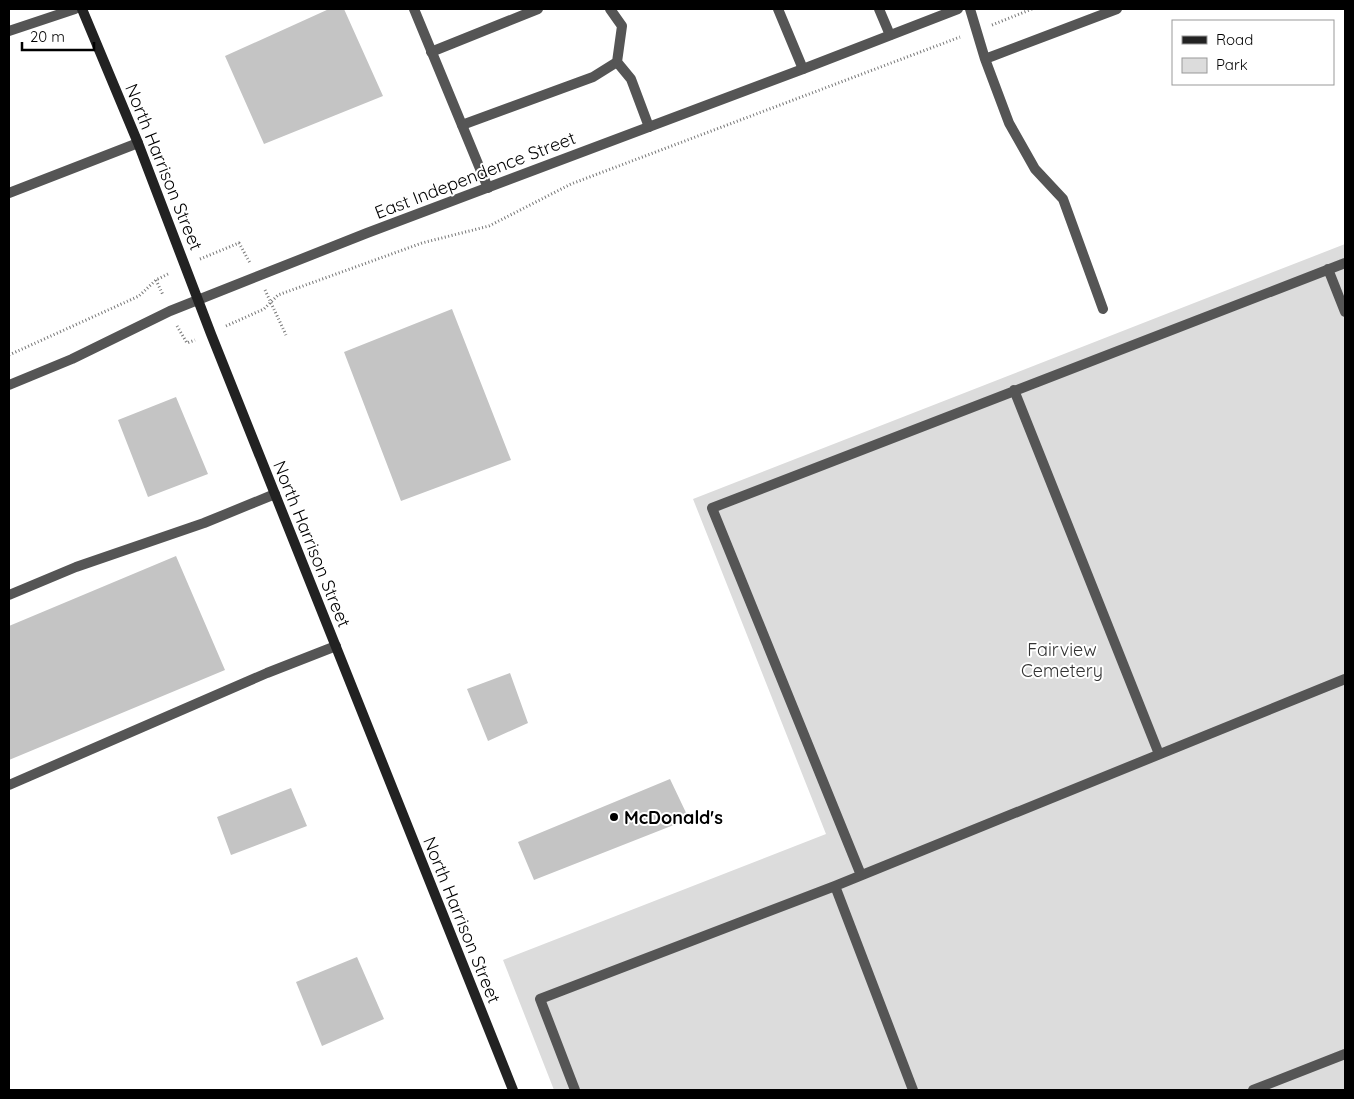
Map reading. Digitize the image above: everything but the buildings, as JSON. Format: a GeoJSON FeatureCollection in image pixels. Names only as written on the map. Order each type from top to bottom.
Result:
{"type":"FeatureCollection","features":[{"type":"Feature","properties":{"kind":"main road","name":"North Harrison Street"},"geometry":{"type":"LineString","coordinates":[[82,9],[138,143],[211,334],[513,1090]]}},
{"type":"Feature","properties":{"kind":"street"},"geometry":{"type":"LineString","coordinates":[[9,31],[75,9]]}},
{"type":"Feature","properties":{"kind":"street"},"geometry":{"type":"LineString","coordinates":[[414,9],[488,188]]}},
{"type":"Feature","properties":{"kind":"street"},"geometry":{"type":"LineString","coordinates":[[431,52],[538,9]]}},
{"type":"Feature","properties":{"kind":"street"},"geometry":{"type":"LineString","coordinates":[[610,9],[622,26],[617,62],[631,78],[649,127]]}},
{"type":"Feature","properties":{"kind":"street"},"geometry":{"type":"LineString","coordinates":[[778,9],[803,69]]}},
{"type":"Feature","properties":{"kind":"street"},"geometry":{"type":"LineString","coordinates":[[879,9],[890,35]]}},
{"type":"Feature","properties":{"kind":"street","name":"East Independence Street"},"geometry":{"type":"LineString","coordinates":[[9,385],[72,359],[170,311],[367,233],[958,9]]}},
{"type":"Feature","properties":{"kind":"street"},"geometry":{"type":"LineString","coordinates":[[970,9],[985,59],[1009,123],[1035,168],[1063,199],[1103,309]]}},
{"type":"Feature","properties":{"kind":"street"},"geometry":{"type":"LineString","coordinates":[[985,59],[1117,9]]}},
{"type":"Feature","properties":{"kind":"street"},"geometry":{"type":"LineString","coordinates":[[462,125],[593,77],[617,62]]}},
{"type":"Feature","properties":{"kind":"street"},"geometry":{"type":"LineString","coordinates":[[9,194],[138,143]]}},
{"type":"Feature","properties":{"kind":"street"},"geometry":{"type":"LineString","coordinates":[[861,875],[712,508],[1345,263]]}},
{"type":"Feature","properties":{"kind":"street"},"geometry":{"type":"LineString","coordinates":[[1328,269],[1345,312]]}},
{"type":"Feature","properties":{"kind":"street"},"geometry":{"type":"LineString","coordinates":[[1014,390],[1159,754]]}},
{"type":"Feature","properties":{"kind":"street"},"geometry":{"type":"LineString","coordinates":[[9,596],[76,567],[204,523],[275,494]]}},
{"type":"Feature","properties":{"kind":"street"},"geometry":{"type":"LineString","coordinates":[[9,785],[258,677],[336,646]]}},
{"type":"Feature","properties":{"kind":"street"},"geometry":{"type":"LineString","coordinates":[[575,1090],[540,999],[835,886],[1345,679]]}},
{"type":"Feature","properties":{"kind":"street"},"geometry":{"type":"LineString","coordinates":[[835,886],[913,1090]]}},
{"type":"Feature","properties":{"kind":"street"},"geometry":{"type":"LineString","coordinates":[[1252,1090],[1345,1054]]}},
{"type":"Feature","properties":{"kind":"path"},"geometry":{"type":"LineString","coordinates":[[186,343],[211,334],[264,308],[278,295],[422,243],[489,226],[571,184],[1032,9]]}},
{"type":"Feature","properties":{"kind":"green space","name":"Fairview Cemetery"},"geometry":{"type":"Polygon","coordinates":[[[1345,244],[1345,1090],[554,1090],[503,960],[826,834],[693,499],[1345,244]]]}},
{"type":"Feature","properties":{"kind":"place","name":"McDonald's"},"geometry":{"type":"Point","coordinates":[614,817]}}]}
